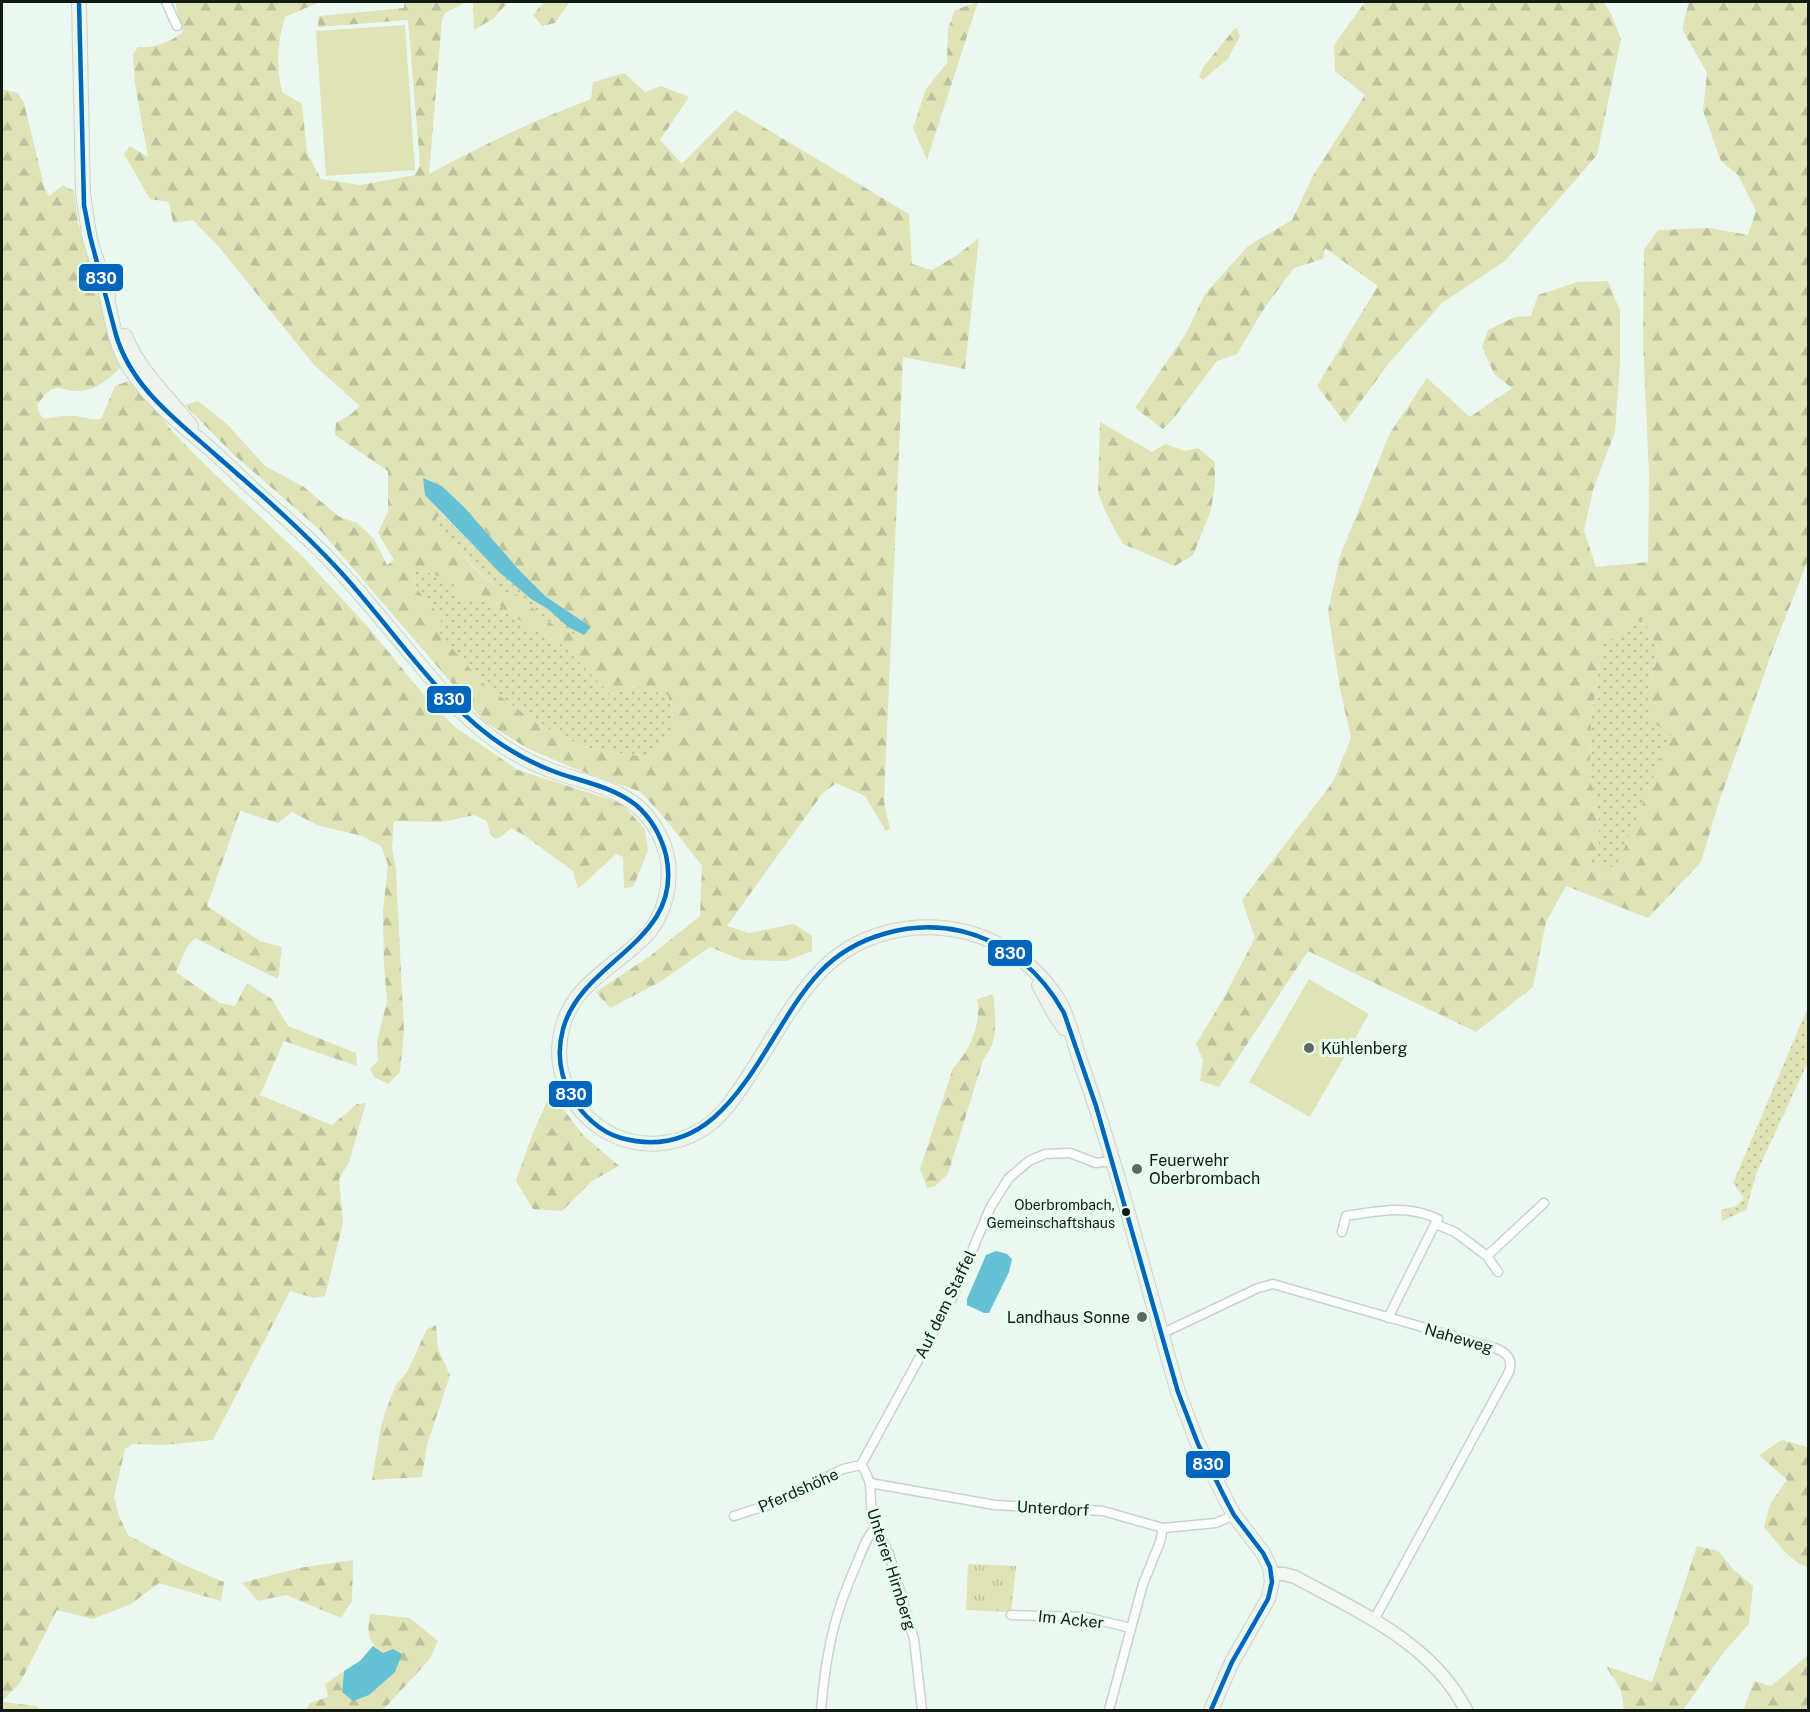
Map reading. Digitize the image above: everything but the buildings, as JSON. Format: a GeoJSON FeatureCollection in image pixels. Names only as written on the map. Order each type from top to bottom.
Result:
{"type":"FeatureCollection","features":[{"type":"Feature","properties":{"kind":"main road"},"geometry":{"type":"LineString","coordinates":[[79,2],[83,194],[90,240],[120,346],[132,371],[176,422],[208,447],[324,554],[358,591],[447,698],[475,725],[523,758],[621,795],[643,811],[659,834],[665,848],[669,878],[663,907],[657,920],[648,932],[579,992],[564,1019],[560,1035],[561,1068],[572,1099],[582,1112],[608,1133],[623,1139],[656,1144],[680,1139],[703,1129],[716,1119],[740,1089],[792,1008],[817,975],[843,952],[870,938],[903,928],[956,930],[997,944],[1023,961],[1048,986],[1058,1000],[1096,1106],[1161,1334],[1189,1422],[1234,1515],[1263,1553],[1271,1574],[1268,1599],[1232,1662],[1211,1710]]}},
{"type":"Feature","properties":{"kind":"street"},"geometry":{"type":"LineString","coordinates":[[166,2],[177,26]]}},
{"type":"Feature","properties":{"kind":"street","name":"Auf dem Staffel"},"geometry":{"type":"LineString","coordinates":[[861,1465],[952,1298],[991,1206],[1009,1178],[1029,1161],[1045,1154],[1070,1153],[1096,1163],[1112,1161]]}},
{"type":"Feature","properties":{"kind":"street"},"geometry":{"type":"LineString","coordinates":[[1487,1256],[1544,1203]]}},
{"type":"Feature","properties":{"kind":"street"},"geometry":{"type":"LineString","coordinates":[[1342,1232],[1346,1216],[1391,1209],[1424,1212],[1438,1220],[1388,1318]]}},
{"type":"Feature","properties":{"kind":"street"},"geometry":{"type":"LineString","coordinates":[[1435,1224],[1455,1232],[1473,1244],[1487,1256],[1498,1272]]}},
{"type":"Feature","properties":{"kind":"street","name":"Naheweg"},"geometry":{"type":"LineString","coordinates":[[1161,1334],[1258,1288],[1273,1284],[1503,1351],[1508,1356],[1511,1366],[1374,1620]]}},
{"type":"Feature","properties":{"kind":"street","name":"Unterer Hirnberg"},"geometry":{"type":"LineString","coordinates":[[861,1465],[870,1483],[871,1514],[891,1561],[914,1639],[922,1710]]}},
{"type":"Feature","properties":{"kind":"street","name":"Pferdshöhe"},"geometry":{"type":"LineString","coordinates":[[734,1516],[774,1503],[843,1469],[861,1465]]}},
{"type":"Feature","properties":{"kind":"street","name":"Unterdorf"},"geometry":{"type":"LineString","coordinates":[[870,1483],[994,1505],[1102,1511],[1164,1528],[1216,1523],[1234,1515]]}},
{"type":"Feature","properties":{"kind":"street"},"geometry":{"type":"LineString","coordinates":[[821,1710],[828,1649],[835,1617],[867,1539],[876,1527]]}},
{"type":"Feature","properties":{"kind":"street"},"geometry":{"type":"LineString","coordinates":[[1109,1710],[1143,1584],[1164,1528]]}},
{"type":"Feature","properties":{"kind":"street"},"geometry":{"type":"LineString","coordinates":[[1271,1574],[1295,1577],[1374,1620],[1406,1641],[1442,1674],[1455,1690],[1466,1710]]}},
{"type":"Feature","properties":{"kind":"street","name":"Im Acker"},"geometry":{"type":"LineString","coordinates":[[1011,1615],[1085,1617],[1131,1628]]}},
{"type":"Feature","properties":{"kind":"green space"},"geometry":{"type":"Polygon","coordinates":[[[175,2],[336,2],[317,3],[285,17],[279,46],[278,63],[282,92],[302,104],[307,153],[321,179],[360,185],[415,175],[420,165],[408,20],[318,27],[319,16],[404,8],[404,2],[466,2],[445,13],[442,20],[429,174],[509,134],[591,99],[593,82],[624,73],[645,92],[661,86],[689,97],[660,140],[682,164],[735,110],[909,214],[912,264],[932,270],[979,238],[965,369],[903,357],[884,801],[890,829],[886,831],[865,796],[836,783],[822,794],[727,926],[749,933],[794,924],[812,936],[812,951],[786,961],[742,960],[710,947],[660,982],[610,1008],[596,992],[650,956],[700,916],[702,866],[641,792],[573,768],[527,748],[485,722],[321,531],[232,453],[185,405],[198,401],[227,424],[265,466],[304,487],[338,516],[357,523],[374,539],[387,565],[394,560],[378,533],[388,511],[388,471],[335,435],[336,423],[360,406],[315,366],[219,247],[193,220],[173,223],[169,202],[150,199],[124,154],[130,146],[148,157],[135,84],[133,54],[138,47],[162,44],[183,32],[175,2]],[[423,478],[426,495],[442,514],[434,519],[473,567],[502,592],[518,595],[550,623],[575,635],[584,634],[591,627],[545,596],[465,508],[442,486],[423,478]],[[414,570],[416,588],[441,617],[439,634],[485,685],[535,722],[584,747],[651,758],[675,726],[668,695],[634,686],[610,694],[564,646],[531,628],[496,604],[459,597],[453,582],[430,573],[414,570]]]}},
{"type":"Feature","properties":{"kind":"green space"},"geometry":{"type":"Polygon","coordinates":[[[473,2],[508,2],[494,18],[474,30],[473,2]]]}},
{"type":"Feature","properties":{"kind":"green space"},"geometry":{"type":"Polygon","coordinates":[[[544,2],[569,2],[555,23],[542,26],[533,15],[544,2]]]}},
{"type":"Feature","properties":{"kind":"green space"},"geometry":{"type":"Polygon","coordinates":[[[978,2],[927,160],[913,128],[926,89],[947,63],[948,29],[955,10],[978,2]]]}},
{"type":"Feature","properties":{"kind":"green space"},"geometry":{"type":"Polygon","coordinates":[[[1365,2],[1604,2],[1621,39],[1597,155],[1505,261],[1442,303],[1389,363],[1345,423],[1317,386],[1378,286],[1325,248],[1323,259],[1294,268],[1263,310],[1237,354],[1217,361],[1163,429],[1135,408],[1185,335],[1205,294],[1248,246],[1292,220],[1314,174],[1365,95],[1335,71],[1334,45],[1365,2]]]}},
{"type":"Feature","properties":{"kind":"green space"},"geometry":{"type":"Polygon","coordinates":[[[1689,2],[1808,2],[1808,560],[1773,649],[1718,805],[1701,862],[1648,918],[1566,886],[1546,922],[1533,987],[1476,1032],[1308,951],[1219,1087],[1200,1081],[1203,1060],[1196,1044],[1222,1001],[1255,938],[1242,900],[1333,782],[1351,738],[1340,689],[1328,611],[1340,556],[1390,433],[1427,378],[1470,417],[1512,388],[1494,374],[1482,347],[1488,330],[1515,317],[1531,316],[1538,295],[1577,282],[1608,281],[1620,311],[1620,363],[1615,432],[1593,490],[1584,531],[1596,567],[1648,562],[1649,476],[1643,341],[1644,250],[1658,230],[1709,228],[1748,235],[1756,211],[1738,175],[1721,161],[1703,111],[1707,73],[1682,29],[1689,2]],[[1643,619],[1603,644],[1591,720],[1590,778],[1599,818],[1599,845],[1588,862],[1616,868],[1671,734],[1650,721],[1647,692],[1658,648],[1643,619]]]}},
{"type":"Feature","properties":{"kind":"green space"},"geometry":{"type":"Polygon","coordinates":[[[405,25],[415,170],[326,176],[316,31],[405,25]]]}},
{"type":"Feature","properties":{"kind":"green space"},"geometry":{"type":"Polygon","coordinates":[[[1236,27],[1240,36],[1228,59],[1203,80],[1199,77],[1204,66],[1236,27]]]}},
{"type":"Feature","properties":{"kind":"green space"},"geometry":{"type":"Polygon","coordinates":[[[2,89],[18,93],[24,103],[45,190],[49,196],[63,185],[74,191],[78,223],[113,348],[121,367],[105,381],[91,389],[70,391],[55,388],[50,390],[37,405],[44,419],[72,416],[101,419],[115,386],[128,381],[137,387],[173,432],[203,463],[304,558],[368,627],[428,700],[455,727],[518,770],[621,803],[645,829],[648,851],[633,887],[624,888],[623,857],[616,854],[578,889],[573,871],[511,828],[495,839],[490,834],[487,821],[474,815],[442,822],[394,821],[392,848],[396,870],[404,1031],[400,1072],[388,1084],[374,1077],[370,1069],[378,1061],[377,1042],[387,1001],[383,912],[388,864],[381,846],[362,836],[317,825],[292,812],[278,823],[240,811],[207,906],[260,941],[282,947],[278,979],[195,938],[187,947],[176,972],[220,1003],[235,1006],[247,983],[272,999],[288,1026],[356,1053],[357,1066],[284,1041],[260,1095],[332,1125],[357,1104],[366,1103],[349,1162],[339,1179],[343,1223],[325,1296],[314,1298],[290,1291],[213,1440],[165,1445],[133,1444],[125,1449],[114,1497],[119,1516],[128,1535],[184,1565],[224,1582],[221,1601],[159,1583],[131,1604],[93,1619],[57,1610],[20,1683],[2,1701],[2,89]]]}},
{"type":"Feature","properties":{"kind":"green space"},"geometry":{"type":"Polygon","coordinates":[[[1100,422],[1152,452],[1165,444],[1186,451],[1198,448],[1215,462],[1211,510],[1193,555],[1175,566],[1123,544],[1107,515],[1098,493],[1100,422]]]}},
{"type":"Feature","properties":{"kind":"green space"},"geometry":{"type":"Polygon","coordinates":[[[442,514],[499,572],[568,627],[584,635],[575,635],[550,623],[518,595],[502,592],[473,566],[433,519],[442,514]]]}},
{"type":"Feature","properties":{"kind":"green space"},"geometry":{"type":"Polygon","coordinates":[[[414,570],[430,573],[453,582],[459,597],[496,604],[531,628],[564,646],[610,694],[634,686],[668,695],[675,726],[651,758],[584,747],[535,722],[485,685],[438,634],[441,617],[416,588],[414,570]]]}},
{"type":"Feature","properties":{"kind":"green space"},"geometry":{"type":"Polygon","coordinates":[[[1643,619],[1658,648],[1647,692],[1672,734],[1616,868],[1587,863],[1599,845],[1599,818],[1590,778],[1591,720],[1603,644],[1643,619]]]}},
{"type":"Feature","properties":{"kind":"green space","name":"Kühlenberg"},"geometry":{"type":"Polygon","coordinates":[[[1309,979],[1369,1014],[1310,1117],[1249,1082],[1309,979]]]}},
{"type":"Feature","properties":{"kind":"green space"},"geometry":{"type":"Polygon","coordinates":[[[993,994],[995,1028],[992,1044],[983,1060],[948,1174],[935,1186],[927,1188],[920,1169],[953,1068],[965,1053],[973,1036],[978,1018],[977,999],[993,994]]]}},
{"type":"Feature","properties":{"kind":"green space"},"geometry":{"type":"Polygon","coordinates":[[[1808,1007],[1808,1062],[1756,1174],[1746,1210],[1722,1221],[1721,1210],[1736,1206],[1744,1198],[1733,1183],[1808,1007]]]}},
{"type":"Feature","properties":{"kind":"green space"},"geometry":{"type":"Polygon","coordinates":[[[551,1093],[583,1135],[619,1166],[592,1181],[562,1211],[533,1209],[516,1181],[533,1133],[551,1093]]]}},
{"type":"Feature","properties":{"kind":"green space"},"geometry":{"type":"Polygon","coordinates":[[[436,1325],[438,1349],[450,1375],[427,1445],[422,1477],[372,1480],[381,1426],[396,1385],[407,1372],[427,1329],[436,1325]]]}},
{"type":"Feature","properties":{"kind":"green space"},"geometry":{"type":"Polygon","coordinates":[[[1782,1440],[1808,1447],[1808,1567],[1789,1556],[1764,1527],[1770,1504],[1787,1480],[1759,1455],[1782,1440]]]}},
{"type":"Feature","properties":{"kind":"green space"},"geometry":{"type":"Polygon","coordinates":[[[1697,1546],[1718,1551],[1734,1570],[1753,1586],[1749,1624],[1723,1653],[1683,1710],[1624,1710],[1621,1690],[1606,1666],[1652,1682],[1697,1546]]]}},
{"type":"Feature","properties":{"kind":"green space"},"geometry":{"type":"Polygon","coordinates":[[[353,1560],[352,1601],[341,1618],[286,1595],[258,1601],[242,1583],[299,1568],[353,1560]]]}},
{"type":"Feature","properties":{"kind":"green space"},"geometry":{"type":"Polygon","coordinates":[[[968,1564],[1016,1566],[1011,1612],[966,1610],[968,1564]]]}},
{"type":"Feature","properties":{"kind":"green space"},"geometry":{"type":"Polygon","coordinates":[[[370,1614],[410,1618],[438,1641],[429,1660],[383,1710],[306,1710],[310,1703],[328,1697],[325,1684],[344,1671],[342,1692],[383,1653],[369,1636],[370,1614]]]}},
{"type":"Feature","properties":{"kind":"green space"},"geometry":{"type":"Polygon","coordinates":[[[1808,1655],[1808,1710],[1745,1710],[1754,1681],[1771,1686],[1808,1655]]]}},
{"type":"Feature","properties":{"kind":"green space"},"geometry":{"type":"Polygon","coordinates":[[[2,1702],[36,1706],[42,1710],[2,1710],[2,1702]]]}},
{"type":"Feature","properties":{"kind":"water"},"geometry":{"type":"Polygon","coordinates":[[[423,478],[442,486],[465,508],[545,596],[591,627],[584,635],[568,627],[499,572],[425,495],[423,478]]]}},
{"type":"Feature","properties":{"kind":"water"},"geometry":{"type":"Polygon","coordinates":[[[996,1251],[1007,1254],[1012,1259],[1009,1272],[989,1313],[984,1313],[967,1305],[967,1299],[986,1255],[996,1251]]]}},
{"type":"Feature","properties":{"kind":"water"},"geometry":{"type":"Polygon","coordinates":[[[373,1646],[383,1653],[393,1649],[402,1654],[395,1672],[369,1695],[353,1701],[342,1692],[344,1671],[360,1661],[373,1646]]]}},
{"type":"Feature","properties":{"kind":"transit line","name":"830"},"geometry":{"type":"LineString","coordinates":[[79,2],[84,205],[116,335],[133,372],[172,417],[322,553],[355,588],[448,699],[469,719],[514,753],[531,762],[608,789],[627,799],[646,816],[658,834],[666,855],[668,885],[661,909],[647,930],[590,985],[574,1005],[563,1029],[560,1046],[562,1071],[567,1087],[580,1109],[599,1127],[621,1138],[659,1142],[690,1133],[717,1115],[740,1089],[799,998],[820,972],[850,948],[867,940],[904,929],[942,928],[978,936],[1008,951],[1021,961],[1034,972],[1055,998],[1064,1013],[1096,1106],[1178,1392],[1198,1444],[1227,1502],[1263,1553],[1270,1567],[1272,1582],[1268,1599],[1232,1662],[1211,1710]]}},
{"type":"Feature","properties":{"kind":"place","name":"Kühlenberg"},"geometry":{"type":"Point","coordinates":[1309,1048]}},
{"type":"Feature","properties":{"kind":"place","name":"Feuerwehr Oberbrombach"},"geometry":{"type":"Point","coordinates":[1137,1169]}},
{"type":"Feature","properties":{"kind":"place","name":"Oberbrombach, Gemeinschaftshaus"},"geometry":{"type":"Point","coordinates":[1126,1212]}},
{"type":"Feature","properties":{"kind":"place","name":"Landhaus Sonne"},"geometry":{"type":"Point","coordinates":[1142,1317]}}]}
